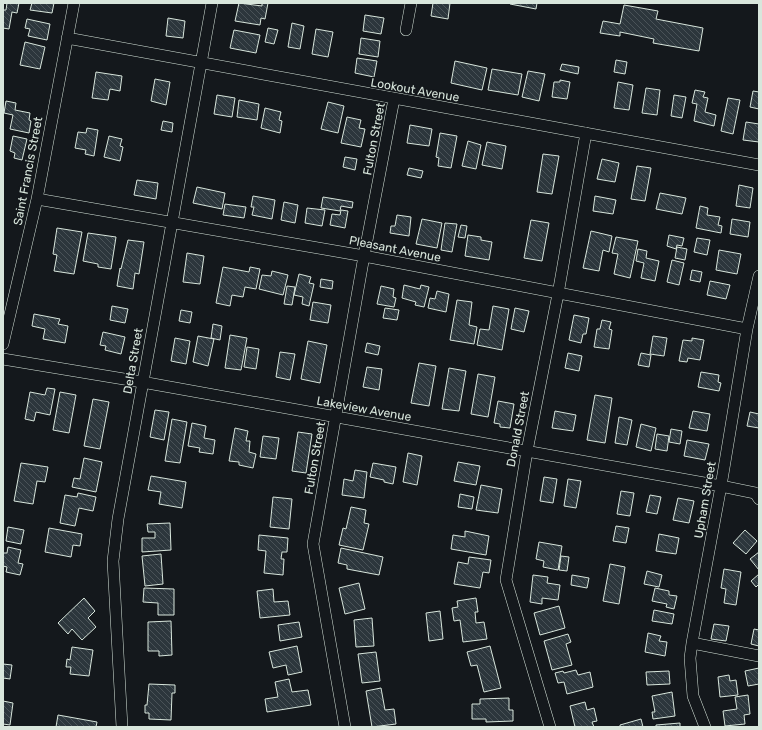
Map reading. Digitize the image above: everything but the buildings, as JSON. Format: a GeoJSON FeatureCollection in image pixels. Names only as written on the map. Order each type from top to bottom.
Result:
{"type":"FeatureCollection","features":[{"type":"Feature","properties":{"kind":"street","name":"Saint Francis Street"},"geometry":{"type":"LineString","coordinates":[[3,344],[37,199],[74,3]]}},
{"type":"Feature","properties":{"kind":"street","name":"Delta Street"},"geometry":{"type":"LineString","coordinates":[[122,727],[113,561],[118,519],[212,3]]}},
{"type":"Feature","properties":{"kind":"street"},"geometry":{"type":"LineString","coordinates":[[406,30],[411,3]]}},
{"type":"Feature","properties":{"kind":"street","name":"Lookout Avenue"},"geometry":{"type":"LineString","coordinates":[[67,38],[201,64],[759,165]]}},
{"type":"Feature","properties":{"kind":"street","name":"Fulton Street"},"geometry":{"type":"LineString","coordinates":[[345,727],[313,544],[364,256],[394,99]]}},
{"type":"Feature","properties":{"kind":"street","name":"Donald Street"},"geometry":{"type":"LineString","coordinates":[[550,727],[506,580],[527,451],[558,294],[586,133]]}},
{"type":"Feature","properties":{"kind":"street","name":"Pleasant Avenue"},"geometry":{"type":"LineString","coordinates":[[37,199],[364,256],[747,329]]}},
{"type":"Feature","properties":{"kind":"street","name":"Upham Street"},"geometry":{"type":"LineString","coordinates":[[704,727],[693,696],[690,658],[747,329],[759,276]]}},
{"type":"Feature","properties":{"kind":"street","name":"Lakeview Avenue"},"geometry":{"type":"LineString","coordinates":[[3,359],[142,382],[721,486],[758,494]]}},
{"type":"Feature","properties":{"kind":"street"},"geometry":{"type":"LineString","coordinates":[[692,643],[759,656]]}}]}
